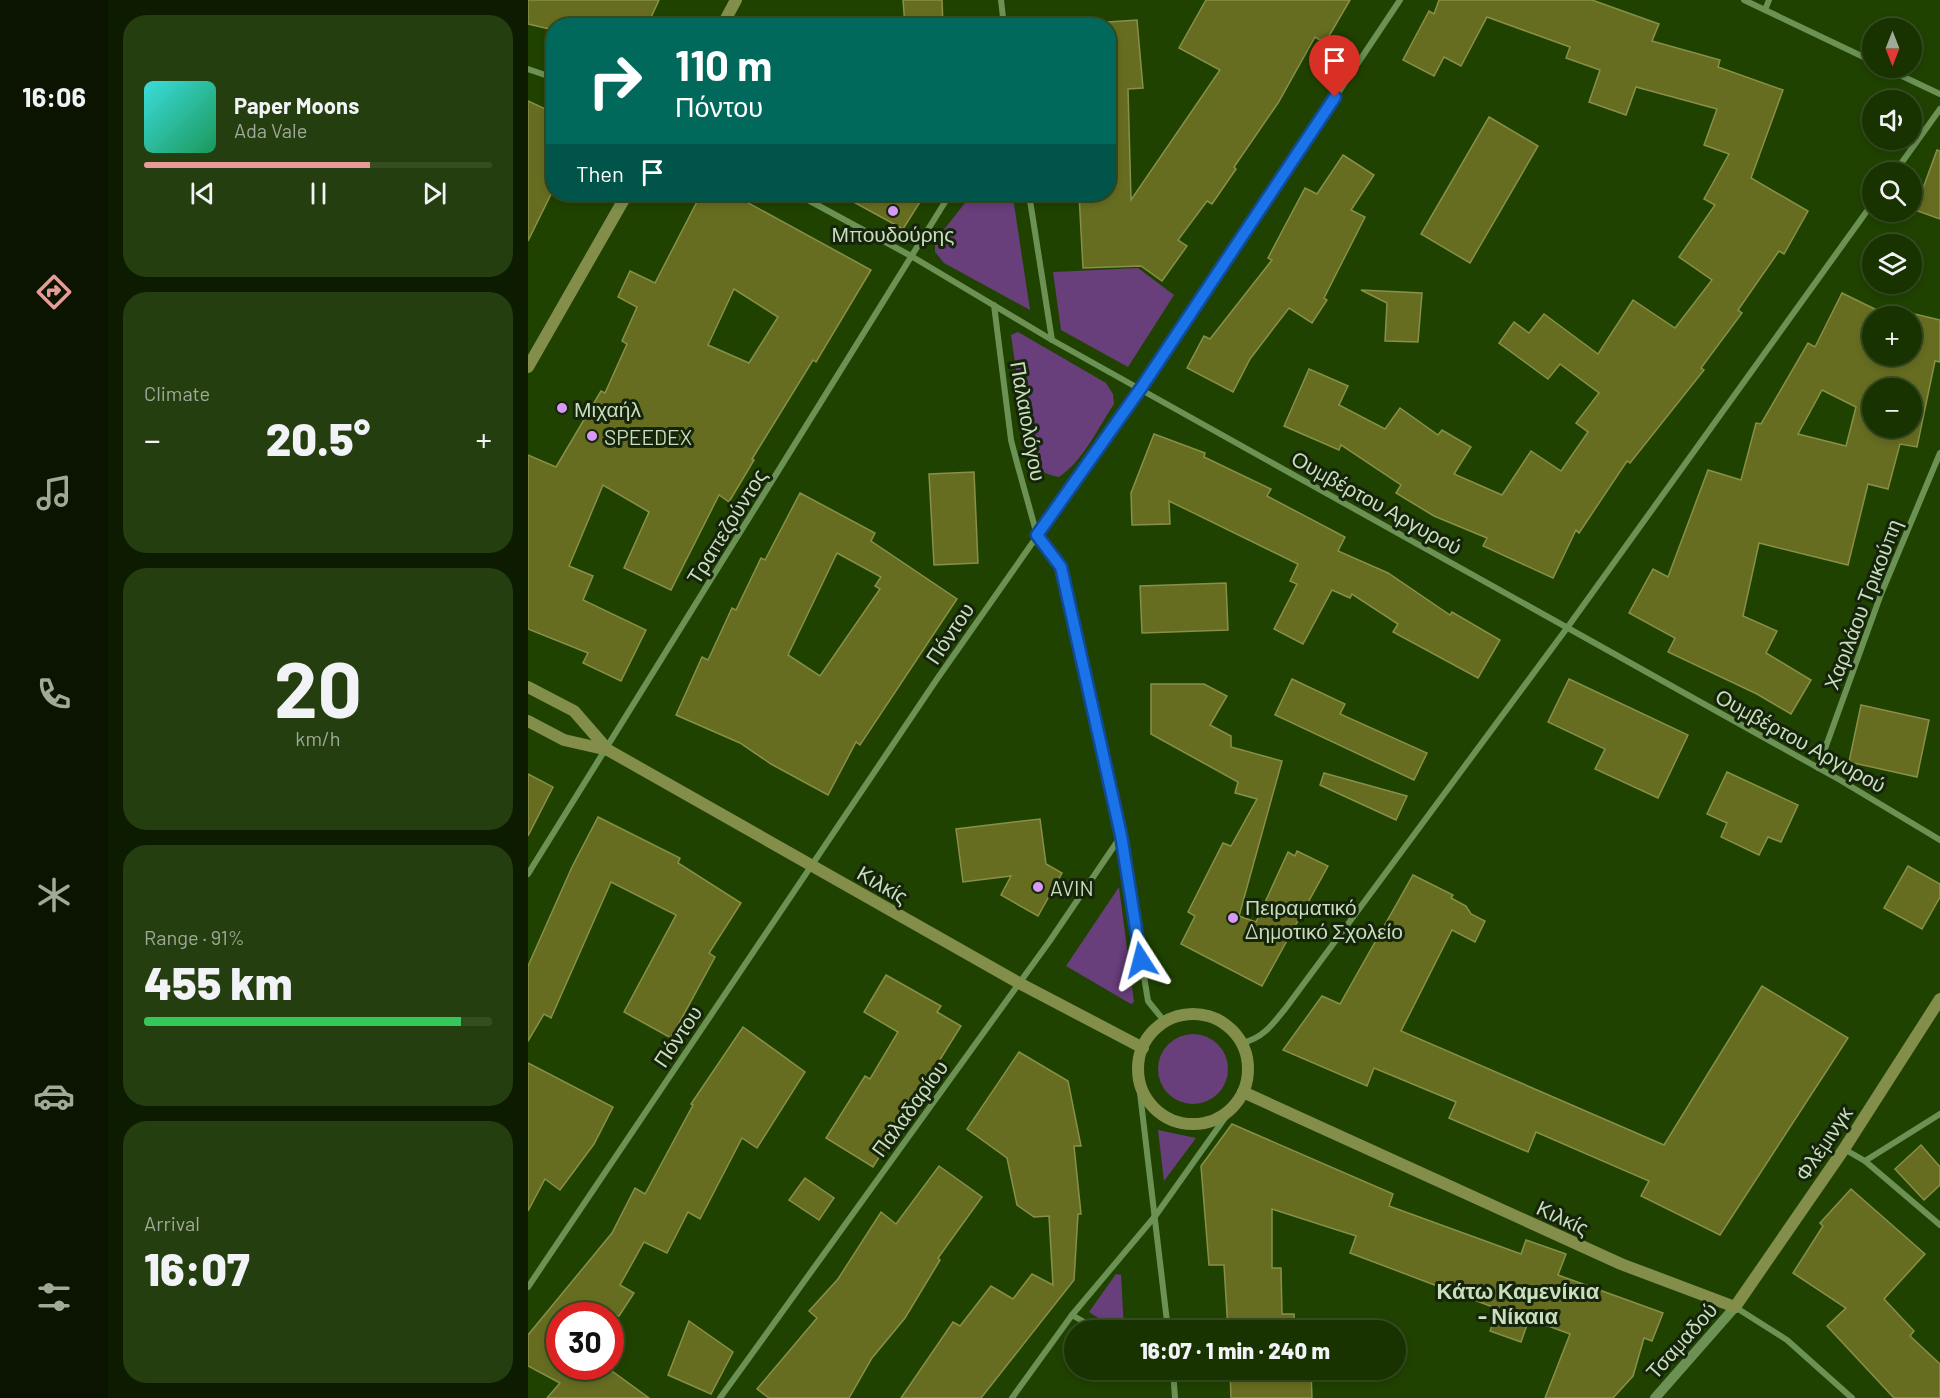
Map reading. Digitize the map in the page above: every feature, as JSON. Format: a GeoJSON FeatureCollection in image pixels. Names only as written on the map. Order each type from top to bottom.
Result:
{"type":"FeatureCollection","features":[{"type":"Feature","properties":{"kind":"main road"},"geometry":{"type":"LineString","coordinates":[[726,18],[736,0]]}},
{"type":"Feature","properties":{"kind":"main road"},"geometry":{"type":"LineString","coordinates":[[528,367],[623,201]]}},
{"type":"Feature","properties":{"kind":"main road","name":"Κιλκίς"},"geometry":{"type":"LineString","coordinates":[[528,687],[574,711],[608,750]]}},
{"type":"Feature","properties":{"kind":"main road","name":"Κιλκίς"},"geometry":{"type":"LineString","coordinates":[[528,721],[564,740],[608,750],[1019,983],[1143,1048]]}},
{"type":"Feature","properties":{"kind":"main road","name":"Φλέμινγκ"},"geometry":{"type":"LineString","coordinates":[[1736,1307],[1844,1149],[1940,999]]}},
{"type":"Feature","properties":{"kind":"main road"},"geometry":{"type":"LineString","coordinates":[[1185,1015],[1206,1016],[1224,1024],[1242,1043],[1248,1064],[1243,1092],[1232,1108],[1207,1122],[1178,1122],[1158,1112],[1151,1104],[1138,1076],[1143,1048],[1149,1036],[1165,1022],[1185,1015]]}},
{"type":"Feature","properties":{"kind":"main road","name":"Κιλκίς"},"geometry":{"type":"LineString","coordinates":[[1243,1092],[1621,1264],[1736,1307]]}},
{"type":"Feature","properties":{"kind":"street"},"geometry":{"type":"LineString","coordinates":[[1001,0],[1003,18]]}},
{"type":"Feature","properties":{"kind":"street","name":"Πόντου"},"geometry":{"type":"LineString","coordinates":[[528,1287],[811,866],[1037,535],[1141,388],[1400,0]]}},
{"type":"Feature","properties":{"kind":"street"},"geometry":{"type":"LineString","coordinates":[[1744,0],[1862,57]]}},
{"type":"Feature","properties":{"kind":"street"},"geometry":{"type":"LineString","coordinates":[[1765,10],[1770,0]]}},
{"type":"Feature","properties":{"kind":"street"},"geometry":{"type":"LineString","coordinates":[[528,69],[546,75]]}},
{"type":"Feature","properties":{"kind":"street"},"geometry":{"type":"LineString","coordinates":[[1906,78],[1940,94]]}},
{"type":"Feature","properties":{"kind":"street"},"geometry":{"type":"LineString","coordinates":[[1901,162],[1940,109]]}},
{"type":"Feature","properties":{"kind":"street","name":"Ουμβέρτου Αργυρού"},"geometry":{"type":"LineString","coordinates":[[810,201],[911,256],[1052,340],[1818,768],[1940,840]]}},
{"type":"Feature","properties":{"kind":"street","name":"Τραπεζούντος"},"geometry":{"type":"LineString","coordinates":[[528,874],[608,750],[946,201]]}},
{"type":"Feature","properties":{"kind":"street","name":"Παλαιολόγου"},"geometry":{"type":"LineString","coordinates":[[1030,201],[1052,340]]}},
{"type":"Feature","properties":{"kind":"street"},"geometry":{"type":"LineString","coordinates":[[1242,1043],[1253,1041],[1267,1032],[1285,1009],[1567,628],[1862,218]]}},
{"type":"Feature","properties":{"kind":"street","name":"Παλαιολόγου"},"geometry":{"type":"LineString","coordinates":[[994,305],[1011,440],[1037,535],[1061,567],[1121,835],[1148,1001],[1165,1022]]}},
{"type":"Feature","properties":{"kind":"street","name":"Χαριλάου Τρικούπη"},"geometry":{"type":"LineString","coordinates":[[1818,768],[1881,594],[1940,453]]}},
{"type":"Feature","properties":{"kind":"street","name":"Παλαδαρίου"},"geometry":{"type":"LineString","coordinates":[[720,1398],[1019,983],[1121,835]]}},
{"type":"Feature","properties":{"kind":"street"},"geometry":{"type":"LineString","coordinates":[[1138,1076],[1167,1320]]}},
{"type":"Feature","properties":{"kind":"street"},"geometry":{"type":"LineString","coordinates":[[1012,1398],[1072,1315],[1156,1215],[1232,1108]]}},
{"type":"Feature","properties":{"kind":"street"},"geometry":{"type":"LineString","coordinates":[[1865,1161],[1940,1114]]}},
{"type":"Feature","properties":{"kind":"street"},"geometry":{"type":"LineString","coordinates":[[1844,1149],[1865,1161],[1940,1225]]}},
{"type":"Feature","properties":{"kind":"street","name":"Τσαμαδού"},"geometry":{"type":"LineString","coordinates":[[1655,1398],[1736,1307]]}},
{"type":"Feature","properties":{"kind":"street","name":"Κιλκίς"},"geometry":{"type":"LineString","coordinates":[[1736,1307],[1787,1340],[1852,1398]]}},
{"type":"Feature","properties":{"kind":"street"},"geometry":{"type":"LineString","coordinates":[[1072,1315],[1081,1320]]}},
{"type":"Feature","properties":{"kind":"street"},"geometry":{"type":"LineString","coordinates":[[1174,1380],[1175,1398]]}},
{"type":"Feature","properties":{"kind":"shaded area"},"geometry":{"type":"Polygon","coordinates":[[[966,201],[1011,201],[1014,204],[1030,310],[944,263],[935,252],[935,241],[966,201]]]}},
{"type":"Feature","properties":{"kind":"shaded area"},"geometry":{"type":"Polygon","coordinates":[[[1138,268],[1174,295],[1128,367],[1061,330],[1053,272],[1138,268]]]}},
{"type":"Feature","properties":{"kind":"shaded area"},"geometry":{"type":"Polygon","coordinates":[[[1018,332],[1106,383],[1113,394],[1114,404],[1090,443],[1068,470],[1059,477],[1040,470],[1028,455],[1011,335],[1018,332]]]}},
{"type":"Feature","properties":{"kind":"shaded area"},"geometry":{"type":"Polygon","coordinates":[[[1119,887],[1134,1002],[1131,1004],[1066,966],[1119,887]]]}},
{"type":"Feature","properties":{"kind":"shaded area"},"geometry":{"type":"Polygon","coordinates":[[[1193,1034],[1206,1037],[1218,1044],[1225,1056],[1228,1069],[1225,1082],[1218,1094],[1206,1101],[1193,1104],[1180,1101],[1168,1094],[1161,1082],[1158,1069],[1161,1056],[1168,1044],[1180,1037],[1193,1034]]]}},
{"type":"Feature","properties":{"kind":"shaded area"},"geometry":{"type":"Polygon","coordinates":[[[1158,1130],[1196,1138],[1164,1181],[1158,1130]]]}},
{"type":"Feature","properties":{"kind":"shaded area"},"geometry":{"type":"Polygon","coordinates":[[[1116,1274],[1121,1275],[1123,1320],[1101,1320],[1089,1312],[1116,1274]]]}},
{"type":"Feature","properties":{"kind":"building"},"geometry":{"type":"Polygon","coordinates":[[[528,0],[659,0],[651,18],[546,18],[546,28],[528,24],[528,0]]]}},
{"type":"Feature","properties":{"kind":"building"},"geometry":{"type":"Polygon","coordinates":[[[903,0],[942,0],[943,18],[904,18],[903,0]]]}},
{"type":"Feature","properties":{"kind":"building"},"geometry":{"type":"Polygon","coordinates":[[[1206,0],[1350,0],[1325,43],[1315,37],[1278,103],[1234,167],[1236,169],[1212,204],[1207,201],[1178,240],[1187,246],[1162,281],[1141,266],[1083,268],[1079,201],[1116,201],[1116,21],[1137,20],[1143,88],[1128,89],[1131,200],[1220,70],[1179,48],[1206,0]]]}},
{"type":"Feature","properties":{"kind":"building"},"geometry":{"type":"Polygon","coordinates":[[[1439,0],[1592,0],[1659,24],[1652,41],[1720,60],[1718,67],[1783,90],[1751,178],[1808,211],[1784,254],[1779,251],[1738,310],[1742,313],[1701,368],[1704,370],[1630,463],[1627,461],[1579,533],[1576,530],[1553,578],[1483,546],[1487,538],[1434,516],[1396,493],[1401,485],[1341,445],[1339,450],[1284,426],[1309,369],[1348,386],[1339,405],[1385,429],[1400,408],[1438,435],[1442,430],[1471,447],[1454,474],[1502,495],[1531,451],[1561,471],[1588,432],[1576,423],[1599,393],[1560,364],[1548,379],[1499,343],[1514,322],[1529,333],[1544,314],[1598,354],[1633,300],[1675,328],[1712,280],[1679,257],[1715,205],[1704,199],[1729,154],[1704,145],[1717,109],[1636,87],[1626,115],[1589,102],[1600,70],[1566,58],[1570,47],[1487,17],[1461,66],[1444,57],[1434,76],[1403,60],[1429,11],[1434,14],[1439,0]]]}},
{"type":"Feature","properties":{"kind":"building"},"geometry":{"type":"Polygon","coordinates":[[[528,101],[546,109],[548,201],[528,241],[528,101]]]}},
{"type":"Feature","properties":{"kind":"building"},"geometry":{"type":"Polygon","coordinates":[[[1489,117],[1538,146],[1470,263],[1421,234],[1489,117]]]}},
{"type":"Feature","properties":{"kind":"building"},"geometry":{"type":"Polygon","coordinates":[[[1937,150],[1940,151],[1940,219],[1922,213],[1922,191],[1937,150]]]}},
{"type":"Feature","properties":{"kind":"building"},"geometry":{"type":"Polygon","coordinates":[[[1343,155],[1374,175],[1351,210],[1365,217],[1324,298],[1327,300],[1312,323],[1289,308],[1250,359],[1233,392],[1187,368],[1204,336],[1210,339],[1272,260],[1268,258],[1305,188],[1317,194],[1343,155]]]}},
{"type":"Feature","properties":{"kind":"building"},"geometry":{"type":"Polygon","coordinates":[[[697,201],[745,201],[871,270],[816,362],[813,360],[752,459],[754,460],[729,502],[719,495],[671,590],[624,568],[649,512],[603,485],[569,566],[593,576],[583,600],[646,630],[621,681],[583,663],[588,653],[528,629],[528,455],[556,467],[601,391],[605,393],[627,344],[622,341],[637,307],[618,297],[630,271],[655,283],[697,201]],[[734,289],[708,345],[749,363],[778,317],[734,289]]]}},
{"type":"Feature","properties":{"kind":"building","name":"Μπουδούρης"},"geometry":{"type":"Polygon","coordinates":[[[852,201],[921,201],[903,229],[852,201]]]}},
{"type":"Feature","properties":{"kind":"building"},"geometry":{"type":"Polygon","coordinates":[[[1361,290],[1422,293],[1418,342],[1385,341],[1387,303],[1361,290]]]}},
{"type":"Feature","properties":{"kind":"building"},"geometry":{"type":"Polygon","coordinates":[[[1842,293],[1869,306],[1862,306],[1862,366],[1922,366],[1922,316],[1940,320],[1940,362],[1935,361],[1922,423],[1922,378],[1862,378],[1862,438],[1919,438],[1917,447],[1900,444],[1888,489],[1868,484],[1848,565],[1759,543],[1743,616],[1777,631],[1766,653],[1811,680],[1791,714],[1757,694],[1668,652],[1675,638],[1629,613],[1653,569],[1668,577],[1708,470],[1741,480],[1756,423],[1761,424],[1808,343],[1815,347],[1842,293]],[[1822,390],[1798,434],[1846,446],[1856,407],[1822,390]]]}},
{"type":"Feature","properties":{"kind":"building"},"geometry":{"type":"Polygon","coordinates":[[[1154,434],[1205,453],[1204,457],[1271,489],[1267,496],[1345,537],[1338,551],[1388,573],[1450,615],[1452,612],[1500,640],[1478,678],[1393,632],[1398,624],[1352,594],[1350,598],[1332,590],[1303,644],[1274,629],[1297,584],[1290,581],[1298,564],[1169,501],[1170,524],[1132,525],[1131,493],[1154,434]]]}},
{"type":"Feature","properties":{"kind":"building"},"geometry":{"type":"Polygon","coordinates":[[[974,472],[978,563],[934,565],[929,474],[974,472]]]}},
{"type":"Feature","properties":{"kind":"building"},"geometry":{"type":"Polygon","coordinates":[[[800,493],[875,533],[871,541],[957,599],[860,745],[856,742],[828,795],[771,764],[740,743],[676,715],[702,657],[708,660],[732,608],[736,610],[761,558],[765,560],[800,493]],[[837,553],[788,655],[820,676],[880,589],[875,586],[881,577],[837,553]]]}},
{"type":"Feature","properties":{"kind":"building"},"geometry":{"type":"Polygon","coordinates":[[[1226,583],[1228,630],[1142,633],[1140,586],[1226,583]]]}},
{"type":"Feature","properties":{"kind":"building"},"geometry":{"type":"Polygon","coordinates":[[[1292,679],[1345,704],[1340,714],[1427,753],[1414,780],[1275,715],[1292,679]]]}},
{"type":"Feature","properties":{"kind":"building"},"geometry":{"type":"Polygon","coordinates":[[[1569,679],[1688,735],[1658,798],[1595,769],[1605,749],[1548,722],[1569,679]]]}},
{"type":"Feature","properties":{"kind":"building"},"geometry":{"type":"Polygon","coordinates":[[[1151,684],[1204,684],[1227,696],[1210,725],[1231,736],[1231,747],[1282,761],[1239,916],[1256,922],[1288,852],[1295,856],[1297,851],[1328,866],[1262,986],[1181,944],[1195,916],[1188,912],[1223,843],[1231,846],[1257,799],[1235,793],[1238,782],[1151,734],[1151,684]]]}},
{"type":"Feature","properties":{"kind":"building"},"geometry":{"type":"Polygon","coordinates":[[[1861,705],[1929,720],[1917,777],[1849,762],[1861,705]]]}},
{"type":"Feature","properties":{"kind":"building"},"geometry":{"type":"Polygon","coordinates":[[[1727,772],[1798,805],[1781,842],[1768,837],[1759,855],[1721,837],[1727,823],[1707,814],[1727,772]]]}},
{"type":"Feature","properties":{"kind":"building"},"geometry":{"type":"Polygon","coordinates":[[[1324,773],[1407,796],[1396,820],[1320,785],[1324,773]]]}},
{"type":"Feature","properties":{"kind":"building"},"geometry":{"type":"Polygon","coordinates":[[[528,774],[553,787],[528,836],[528,774]]]}},
{"type":"Feature","properties":{"kind":"building"},"geometry":{"type":"Polygon","coordinates":[[[598,817],[680,858],[678,863],[741,903],[709,953],[715,957],[671,1038],[624,1012],[676,915],[611,882],[551,1018],[544,1014],[528,1041],[528,966],[572,867],[598,817]]]}},
{"type":"Feature","properties":{"kind":"building"},"geometry":{"type":"Polygon","coordinates":[[[1040,819],[1046,864],[1062,873],[1038,916],[1001,895],[1011,876],[963,882],[956,829],[1040,819]]]}},
{"type":"Feature","properties":{"kind":"building"},"geometry":{"type":"Polygon","coordinates":[[[1908,866],[1940,884],[1940,897],[1922,929],[1884,908],[1908,866]]]}},
{"type":"Feature","properties":{"kind":"building"},"geometry":{"type":"Polygon","coordinates":[[[1413,875],[1453,895],[1451,898],[1466,906],[1471,914],[1485,921],[1475,942],[1452,930],[1401,1031],[1664,1145],[1762,986],[1848,1038],[1720,1235],[1641,1196],[1649,1181],[1536,1132],[1528,1152],[1449,1118],[1456,1102],[1374,1068],[1367,1086],[1283,1050],[1322,996],[1340,1004],[1413,875]]]}},
{"type":"Feature","properties":{"kind":"building"},"geometry":{"type":"Polygon","coordinates":[[[886,975],[941,1006],[937,1012],[961,1026],[873,1167],[826,1138],[865,1076],[870,1079],[898,1032],[864,1012],[886,975]]]}},
{"type":"Feature","properties":{"kind":"building"},"geometry":{"type":"Polygon","coordinates":[[[743,1027],[805,1072],[757,1148],[742,1138],[700,1219],[688,1212],[667,1253],[644,1242],[620,1285],[634,1293],[624,1308],[624,1302],[555,1302],[612,1233],[635,1188],[645,1194],[693,1105],[691,1104],[743,1027]]]}},
{"type":"Feature","properties":{"kind":"building"},"geometry":{"type":"Polygon","coordinates":[[[1019,1052],[1068,1081],[1081,1146],[1074,1146],[1081,1214],[1078,1214],[1074,1280],[981,1398],[901,1398],[953,1322],[960,1326],[991,1286],[1013,1299],[1032,1274],[1053,1285],[1049,1216],[1034,1217],[1017,1205],[1007,1158],[967,1129],[1019,1052]]]}},
{"type":"Feature","properties":{"kind":"building"},"geometry":{"type":"Polygon","coordinates":[[[528,1063],[613,1107],[594,1144],[560,1190],[545,1179],[528,1211],[528,1063]]]}},
{"type":"Feature","properties":{"kind":"building"},"geometry":{"type":"Polygon","coordinates":[[[1232,1124],[1393,1194],[1389,1206],[1521,1254],[1526,1240],[1566,1254],[1558,1275],[1663,1313],[1652,1341],[1644,1338],[1633,1376],[1613,1398],[1545,1398],[1570,1334],[1529,1319],[1521,1342],[1490,1331],[1498,1309],[1350,1253],[1356,1236],[1272,1209],[1272,1268],[1281,1268],[1282,1314],[1294,1314],[1294,1320],[1227,1320],[1224,1265],[1209,1265],[1201,1166],[1232,1124]]]}},
{"type":"Feature","properties":{"kind":"building"},"geometry":{"type":"Polygon","coordinates":[[[1921,1145],[1940,1167],[1940,1185],[1924,1200],[1895,1169],[1921,1145]]]}},
{"type":"Feature","properties":{"kind":"building"},"geometry":{"type":"Polygon","coordinates":[[[939,1166],[982,1197],[938,1258],[940,1260],[905,1318],[872,1358],[849,1398],[769,1398],[757,1389],[817,1318],[809,1311],[838,1279],[881,1212],[896,1224],[939,1166]]]}},
{"type":"Feature","properties":{"kind":"building"},"geometry":{"type":"Polygon","coordinates":[[[805,1178],[834,1198],[819,1220],[789,1200],[805,1178]]]}},
{"type":"Feature","properties":{"kind":"building"},"geometry":{"type":"Polygon","coordinates":[[[1851,1189],[1925,1254],[1884,1299],[1914,1331],[1910,1336],[1940,1364],[1940,1398],[1894,1398],[1827,1326],[1846,1308],[1793,1273],[1823,1226],[1820,1223],[1851,1189]]]}},
{"type":"Feature","properties":{"kind":"building"},"geometry":{"type":"Polygon","coordinates":[[[546,1313],[546,1376],[528,1366],[528,1335],[546,1313]]]}},
{"type":"Feature","properties":{"kind":"building"},"geometry":{"type":"Polygon","coordinates":[[[689,1321],[733,1352],[711,1394],[668,1375],[689,1321]]]}},
{"type":"Feature","properties":{"kind":"building"},"geometry":{"type":"Polygon","coordinates":[[[554,1380],[624,1380],[649,1398],[547,1398],[560,1383],[554,1380]]]}},
{"type":"Feature","properties":{"kind":"building"},"geometry":{"type":"Polygon","coordinates":[[[1230,1380],[1311,1380],[1312,1398],[1231,1398],[1230,1380]]]}},
{"type":"Feature","properties":{"kind":"place","name":"Μπουδούρης"},"geometry":{"type":"Point","coordinates":[893,211]}},
{"type":"Feature","properties":{"kind":"place","name":"Μιχαήλ"},"geometry":{"type":"Point","coordinates":[562,408]}},
{"type":"Feature","properties":{"kind":"place","name":"SPEEDEX"},"geometry":{"type":"Point","coordinates":[592,436]}},
{"type":"Feature","properties":{"kind":"place","name":"AVIN"},"geometry":{"type":"Point","coordinates":[1038,887]}},
{"type":"Feature","properties":{"kind":"place","name":"Πειραματικό Δημοτικό Σχολείο"},"geometry":{"type":"Point","coordinates":[1233,918]}},
{"type":"Feature","properties":{"kind":"district","name":"Κάτω Καμενίκια - Νίκαια"},"geometry":{"type":"Point","coordinates":[1518,1302]}},
{"type":"Feature","properties":{"kind":"route"},"geometry":{"type":"LineString","coordinates":[[1141,960],[1121,835],[1061,567],[1037,535],[1141,388],[1335,97]]}}]}
